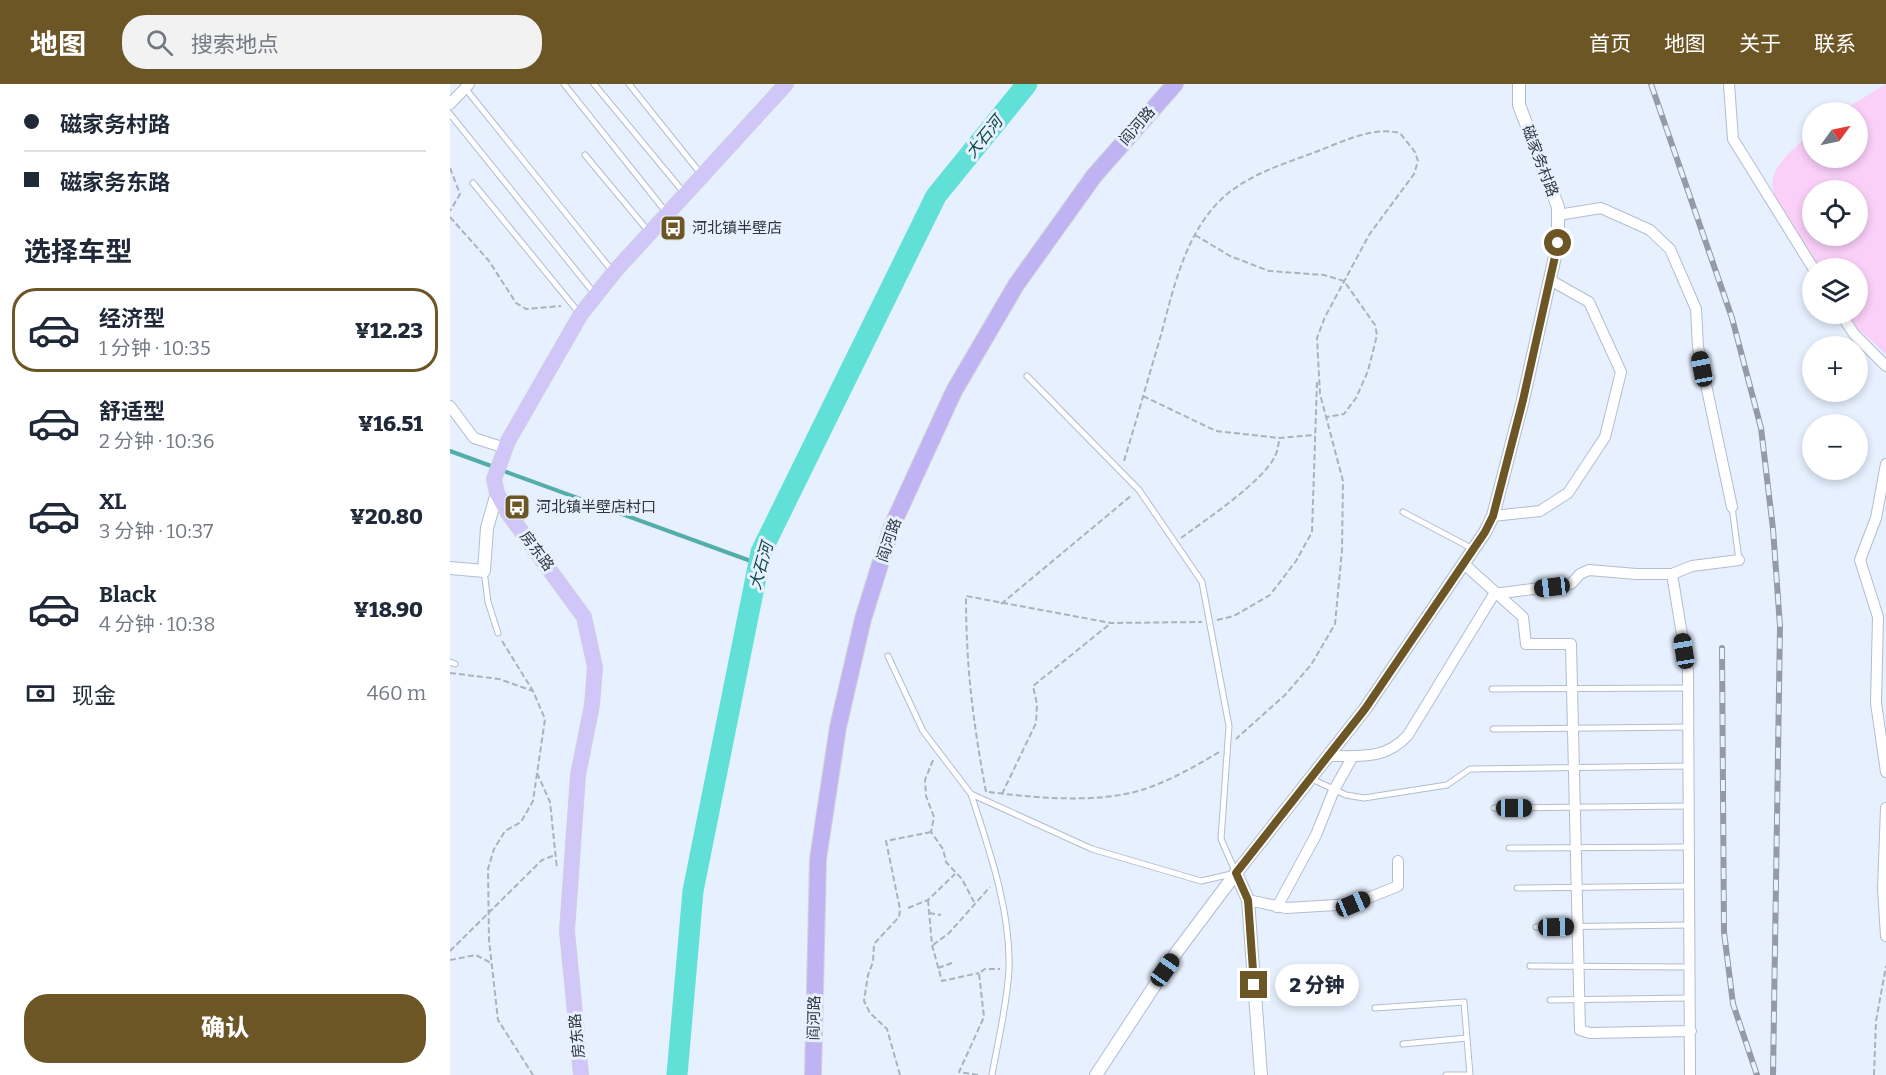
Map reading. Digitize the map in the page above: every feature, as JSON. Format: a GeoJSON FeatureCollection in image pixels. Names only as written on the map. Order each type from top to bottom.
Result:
{"type":"FeatureCollection","features":[{"type":"Feature","properties":{"kind":"highway","name":"阎河路"},"geometry":{"type":"LineString","coordinates":[[813,1075],[818,859],[838,728],[863,619],[892,526],[954,391],[1016,285],[1094,176],[1175,84]]}},
{"type":"Feature","properties":{"kind":"main road"},"geometry":{"type":"LineString","coordinates":[[496,486],[503,452],[577,310],[596,296],[614,273],[786,84]]}},
{"type":"Feature","properties":{"kind":"main road","name":"房东路"},"geometry":{"type":"LineString","coordinates":[[496,486],[508,513],[584,617],[595,667],[592,705],[578,776],[567,931],[581,1075]]}},
{"type":"Feature","properties":{"kind":"street","name":"磁家务村路"},"geometry":{"type":"LineString","coordinates":[[1096,1075],[1106,1056],[1170,963],[1236,873],[1365,709],[1474,549],[1493,516],[1523,400],[1558,243],[1558,207],[1519,105],[1520,84]]}},
{"type":"Feature","properties":{"kind":"street"},"geometry":{"type":"LineString","coordinates":[[1729,84],[1733,139],[1807,258]]}},
{"type":"Feature","properties":{"kind":"street"},"geometry":{"type":"LineString","coordinates":[[450,104],[467,86]]}},
{"type":"Feature","properties":{"kind":"street"},"geometry":{"type":"LineString","coordinates":[[1558,215],[1601,208],[1650,230],[1670,249],[1696,309],[1698,347],[1732,507]]}},
{"type":"Feature","properties":{"kind":"street"},"geometry":{"type":"LineString","coordinates":[[1493,516],[1540,511],[1568,493],[1605,437],[1621,372],[1589,302],[1550,280]]}},
{"type":"Feature","properties":{"kind":"street"},"geometry":{"type":"LineString","coordinates":[[1848,324],[1854,334],[1886,366]]}},
{"type":"Feature","properties":{"kind":"street"},"geometry":{"type":"LineString","coordinates":[[450,406],[474,438],[503,452]]}},
{"type":"Feature","properties":{"kind":"street"},"geometry":{"type":"LineString","coordinates":[[1886,464],[1876,518],[1860,560],[1878,618],[1876,703],[1886,772]]}},
{"type":"Feature","properties":{"kind":"street"},"geometry":{"type":"LineString","coordinates":[[450,568],[484,572],[487,528],[496,486]]}},
{"type":"Feature","properties":{"kind":"street"},"geometry":{"type":"LineString","coordinates":[[1494,594],[1571,584],[1580,574],[1589,570],[1672,574],[1692,566],[1739,560]]}},
{"type":"Feature","properties":{"kind":"street"},"geometry":{"type":"LineString","coordinates":[[1464,564],[1494,594],[1523,617],[1526,644],[1571,644],[1577,1000],[1580,1030],[1590,1034],[1691,1031]]}},
{"type":"Feature","properties":{"kind":"street"},"geometry":{"type":"LineString","coordinates":[[1672,574],[1688,670],[1690,1075]]}},
{"type":"Feature","properties":{"kind":"street"},"geometry":{"type":"LineString","coordinates":[[1328,756],[1374,757],[1397,747],[1408,735],[1494,594]]}},
{"type":"Feature","properties":{"kind":"street"},"geometry":{"type":"LineString","coordinates":[[1277,907],[1316,835],[1334,790],[1353,756]]}},
{"type":"Feature","properties":{"kind":"street"},"geometry":{"type":"LineString","coordinates":[[1886,808],[1882,889],[1886,936]]}},
{"type":"Feature","properties":{"kind":"street"},"geometry":{"type":"LineString","coordinates":[[1248,900],[1277,907],[1353,904],[1398,886],[1398,861]]}},
{"type":"Feature","properties":{"kind":"street"},"geometry":{"type":"LineString","coordinates":[[1236,873],[1248,900],[1261,1075]]}},
{"type":"Feature","properties":{"kind":"lane"},"geometry":{"type":"LineString","coordinates":[[564,84],[668,214]]}},
{"type":"Feature","properties":{"kind":"lane"},"geometry":{"type":"LineString","coordinates":[[594,84],[686,195]]}},
{"type":"Feature","properties":{"kind":"lane"},"geometry":{"type":"LineString","coordinates":[[629,84],[703,176]]}},
{"type":"Feature","properties":{"kind":"lane"},"geometry":{"type":"LineString","coordinates":[[467,86],[614,273]]}},
{"type":"Feature","properties":{"kind":"lane"},"geometry":{"type":"LineString","coordinates":[[450,114],[596,296]]}},
{"type":"Feature","properties":{"kind":"lane"},"geometry":{"type":"LineString","coordinates":[[585,155],[650,234]]}},
{"type":"Feature","properties":{"kind":"lane"},"geometry":{"type":"LineString","coordinates":[[473,183],[577,310]]}},
{"type":"Feature","properties":{"kind":"lane"},"geometry":{"type":"LineString","coordinates":[[971,794],[1092,849],[1149,866],[1202,881],[1236,873],[1221,839],[1229,726],[1202,582],[1139,490],[1027,376]]}},
{"type":"Feature","properties":{"kind":"lane"},"geometry":{"type":"LineString","coordinates":[[1732,507],[1739,560]]}},
{"type":"Feature","properties":{"kind":"lane"},"geometry":{"type":"LineString","coordinates":[[1402,512],[1474,549]]}},
{"type":"Feature","properties":{"kind":"lane"},"geometry":{"type":"LineString","coordinates":[[484,572],[488,602],[498,633]]}},
{"type":"Feature","properties":{"kind":"lane"},"geometry":{"type":"LineString","coordinates":[[888,656],[923,731],[971,794],[991,856],[1004,920],[1009,970],[992,1075]]}},
{"type":"Feature","properties":{"kind":"lane"},"geometry":{"type":"LineString","coordinates":[[1492,689],[1688,688]]}},
{"type":"Feature","properties":{"kind":"lane"},"geometry":{"type":"LineString","coordinates":[[1493,729],[1688,727]]}},
{"type":"Feature","properties":{"kind":"lane"},"geometry":{"type":"LineString","coordinates":[[1310,779],[1346,795],[1364,798],[1448,785],[1470,769],[1689,766]]}},
{"type":"Feature","properties":{"kind":"lane"},"geometry":{"type":"LineString","coordinates":[[1494,808],[1689,806]]}},
{"type":"Feature","properties":{"kind":"lane"},"geometry":{"type":"LineString","coordinates":[[1509,848],[1690,847]]}},
{"type":"Feature","properties":{"kind":"lane"},"geometry":{"type":"LineString","coordinates":[[1517,888],[1690,886]]}},
{"type":"Feature","properties":{"kind":"lane"},"geometry":{"type":"LineString","coordinates":[[1536,927],[1691,925]]}},
{"type":"Feature","properties":{"kind":"lane"},"geometry":{"type":"LineString","coordinates":[[1530,966],[1691,967]]}},
{"type":"Feature","properties":{"kind":"lane"},"geometry":{"type":"LineString","coordinates":[[1550,1000],[1691,998]]}},
{"type":"Feature","properties":{"kind":"lane"},"geometry":{"type":"LineString","coordinates":[[1375,1008],[1464,1002],[1470,1075],[1446,1075]]}},
{"type":"Feature","properties":{"kind":"lane"},"geometry":{"type":"LineString","coordinates":[[1403,1044],[1467,1038]]}},
{"type":"Feature","properties":{"kind":"path"},"geometry":{"type":"LineString","coordinates":[[986,792],[970,707],[966,656],[966,597],[1000,605],[1111,623],[1210,622],[1234,616],[1270,595],[1296,561],[1312,532],[1318,377],[1317,338],[1369,235],[1414,174],[1418,161],[1415,152],[1400,133],[1382,130],[1365,134],[1259,174],[1226,195],[1209,214],[1195,235],[1179,272],[1122,472]]}},
{"type":"Feature","properties":{"kind":"path"},"geometry":{"type":"LineString","coordinates":[[450,168],[460,194],[450,211]]}},
{"type":"Feature","properties":{"kind":"path"},"geometry":{"type":"LineString","coordinates":[[450,217],[489,261],[516,303],[526,309],[577,310]]}},
{"type":"Feature","properties":{"kind":"path"},"geometry":{"type":"LineString","coordinates":[[1195,235],[1230,256],[1269,271],[1324,275],[1344,281],[1375,325],[1377,335],[1374,353],[1356,398],[1344,414],[1326,417]]}},
{"type":"Feature","properties":{"kind":"path"},"geometry":{"type":"LineString","coordinates":[[971,794],[986,792],[1051,797],[1107,795],[1144,789],[1195,767],[1228,746],[1285,695],[1311,665],[1329,639],[1335,624],[1342,550],[1343,481],[1318,377]]}},
{"type":"Feature","properties":{"kind":"path"},"geometry":{"type":"LineString","coordinates":[[1143,396],[1216,431],[1280,438],[1316,435]]}},
{"type":"Feature","properties":{"kind":"path"},"geometry":{"type":"LineString","coordinates":[[1175,543],[1230,501],[1269,466],[1280,438]]}},
{"type":"Feature","properties":{"kind":"path"},"geometry":{"type":"LineString","coordinates":[[1000,605],[1139,490]]}},
{"type":"Feature","properties":{"kind":"path"},"geometry":{"type":"LineString","coordinates":[[1002,794],[1036,723],[1038,704],[1033,686],[1111,623]]}},
{"type":"Feature","properties":{"kind":"path"},"geometry":{"type":"LineString","coordinates":[[498,633],[533,691],[545,719],[533,801],[521,822],[505,831],[494,849],[488,869],[491,963],[498,1020],[532,1075]]}},
{"type":"Feature","properties":{"kind":"path"},"geometry":{"type":"LineString","coordinates":[[450,673],[499,680],[533,691]]}},
{"type":"Feature","properties":{"kind":"path"},"geometry":{"type":"LineString","coordinates":[[938,749],[925,780],[926,796],[934,817],[931,832],[943,849],[946,862],[962,879],[974,902]]}},
{"type":"Feature","properties":{"kind":"path"},"geometry":{"type":"LineString","coordinates":[[537,773],[550,802],[558,876]]}},
{"type":"Feature","properties":{"kind":"path"},"geometry":{"type":"LineString","coordinates":[[900,1075],[887,1029],[870,1013],[864,1001],[864,990],[873,962],[874,944],[899,917],[900,909],[886,841],[931,832]]}},
{"type":"Feature","properties":{"kind":"path"},"geometry":{"type":"LineString","coordinates":[[450,951],[542,860],[555,855]]}},
{"type":"Feature","properties":{"kind":"path"},"geometry":{"type":"LineString","coordinates":[[908,908],[928,900],[956,874]]}},
{"type":"Feature","properties":{"kind":"path"},"geometry":{"type":"LineString","coordinates":[[932,945],[949,933],[974,902],[996,881]]}},
{"type":"Feature","properties":{"kind":"path"},"geometry":{"type":"LineString","coordinates":[[928,900],[932,945],[942,981],[979,973],[985,969],[1009,970]]}},
{"type":"Feature","properties":{"kind":"path"},"geometry":{"type":"LineString","coordinates":[[929,913],[941,915]]}},
{"type":"Feature","properties":{"kind":"path"},"geometry":{"type":"LineString","coordinates":[[450,960],[476,954],[491,963]]}},
{"type":"Feature","properties":{"kind":"path"},"geometry":{"type":"LineString","coordinates":[[938,968],[952,963]]}},
{"type":"Feature","properties":{"kind":"path"},"geometry":{"type":"LineString","coordinates":[[1874,1075],[1876,1021],[1886,966]]}},
{"type":"Feature","properties":{"kind":"path"},"geometry":{"type":"LineString","coordinates":[[978,1075],[959,1072],[984,1017],[979,973]]}},
{"type":"Feature","properties":{"kind":"shaded area"},"geometry":{"type":"Polygon","coordinates":[[[1886,84],[1886,354],[1854,324],[1868,324],[1868,258],[1812,258],[1803,246],[1868,246],[1868,180],[1802,180],[1802,245],[1782,213],[1773,189],[1773,179],[1779,166],[1801,142],[1802,168],[1868,168],[1868,102],[1856,102],[1886,84]]]}},
{"type":"Feature","properties":{"kind":"waterway","name":"大石河"},"geometry":{"type":"LineString","coordinates":[[677,1075],[693,891],[761,552],[936,196],[1027,84]]}},
{"type":"Feature","properties":{"kind":"waterway"},"geometry":{"type":"LineString","coordinates":[[450,451],[494,467]]}},
{"type":"Feature","properties":{"kind":"waterway"},"geometry":{"type":"LineString","coordinates":[[501,470],[759,564]]}},
{"type":"Feature","properties":{"kind":"railway"},"geometry":{"type":"LineString","coordinates":[[1651,84],[1732,318],[1761,428],[1773,529],[1780,626],[1773,1075]]}},
{"type":"Feature","properties":{"kind":"railway"},"geometry":{"type":"LineString","coordinates":[[1722,648],[1724,932],[1733,1004],[1757,1075]]}},
{"type":"Feature","properties":{"kind":"place","name":"河北镇半壁店"},"geometry":{"type":"Point","coordinates":[673,228]}},
{"type":"Feature","properties":{"kind":"place","name":"河北镇半壁店村口"},"geometry":{"type":"Point","coordinates":[517,507]}},
{"type":"Feature","properties":{"kind":"route"},"geometry":{"type":"LineString","coordinates":[[1254,985],[1248,900],[1236,873],[1365,709],[1485,532],[1493,516],[1523,400],[1558,243]]}}]}
